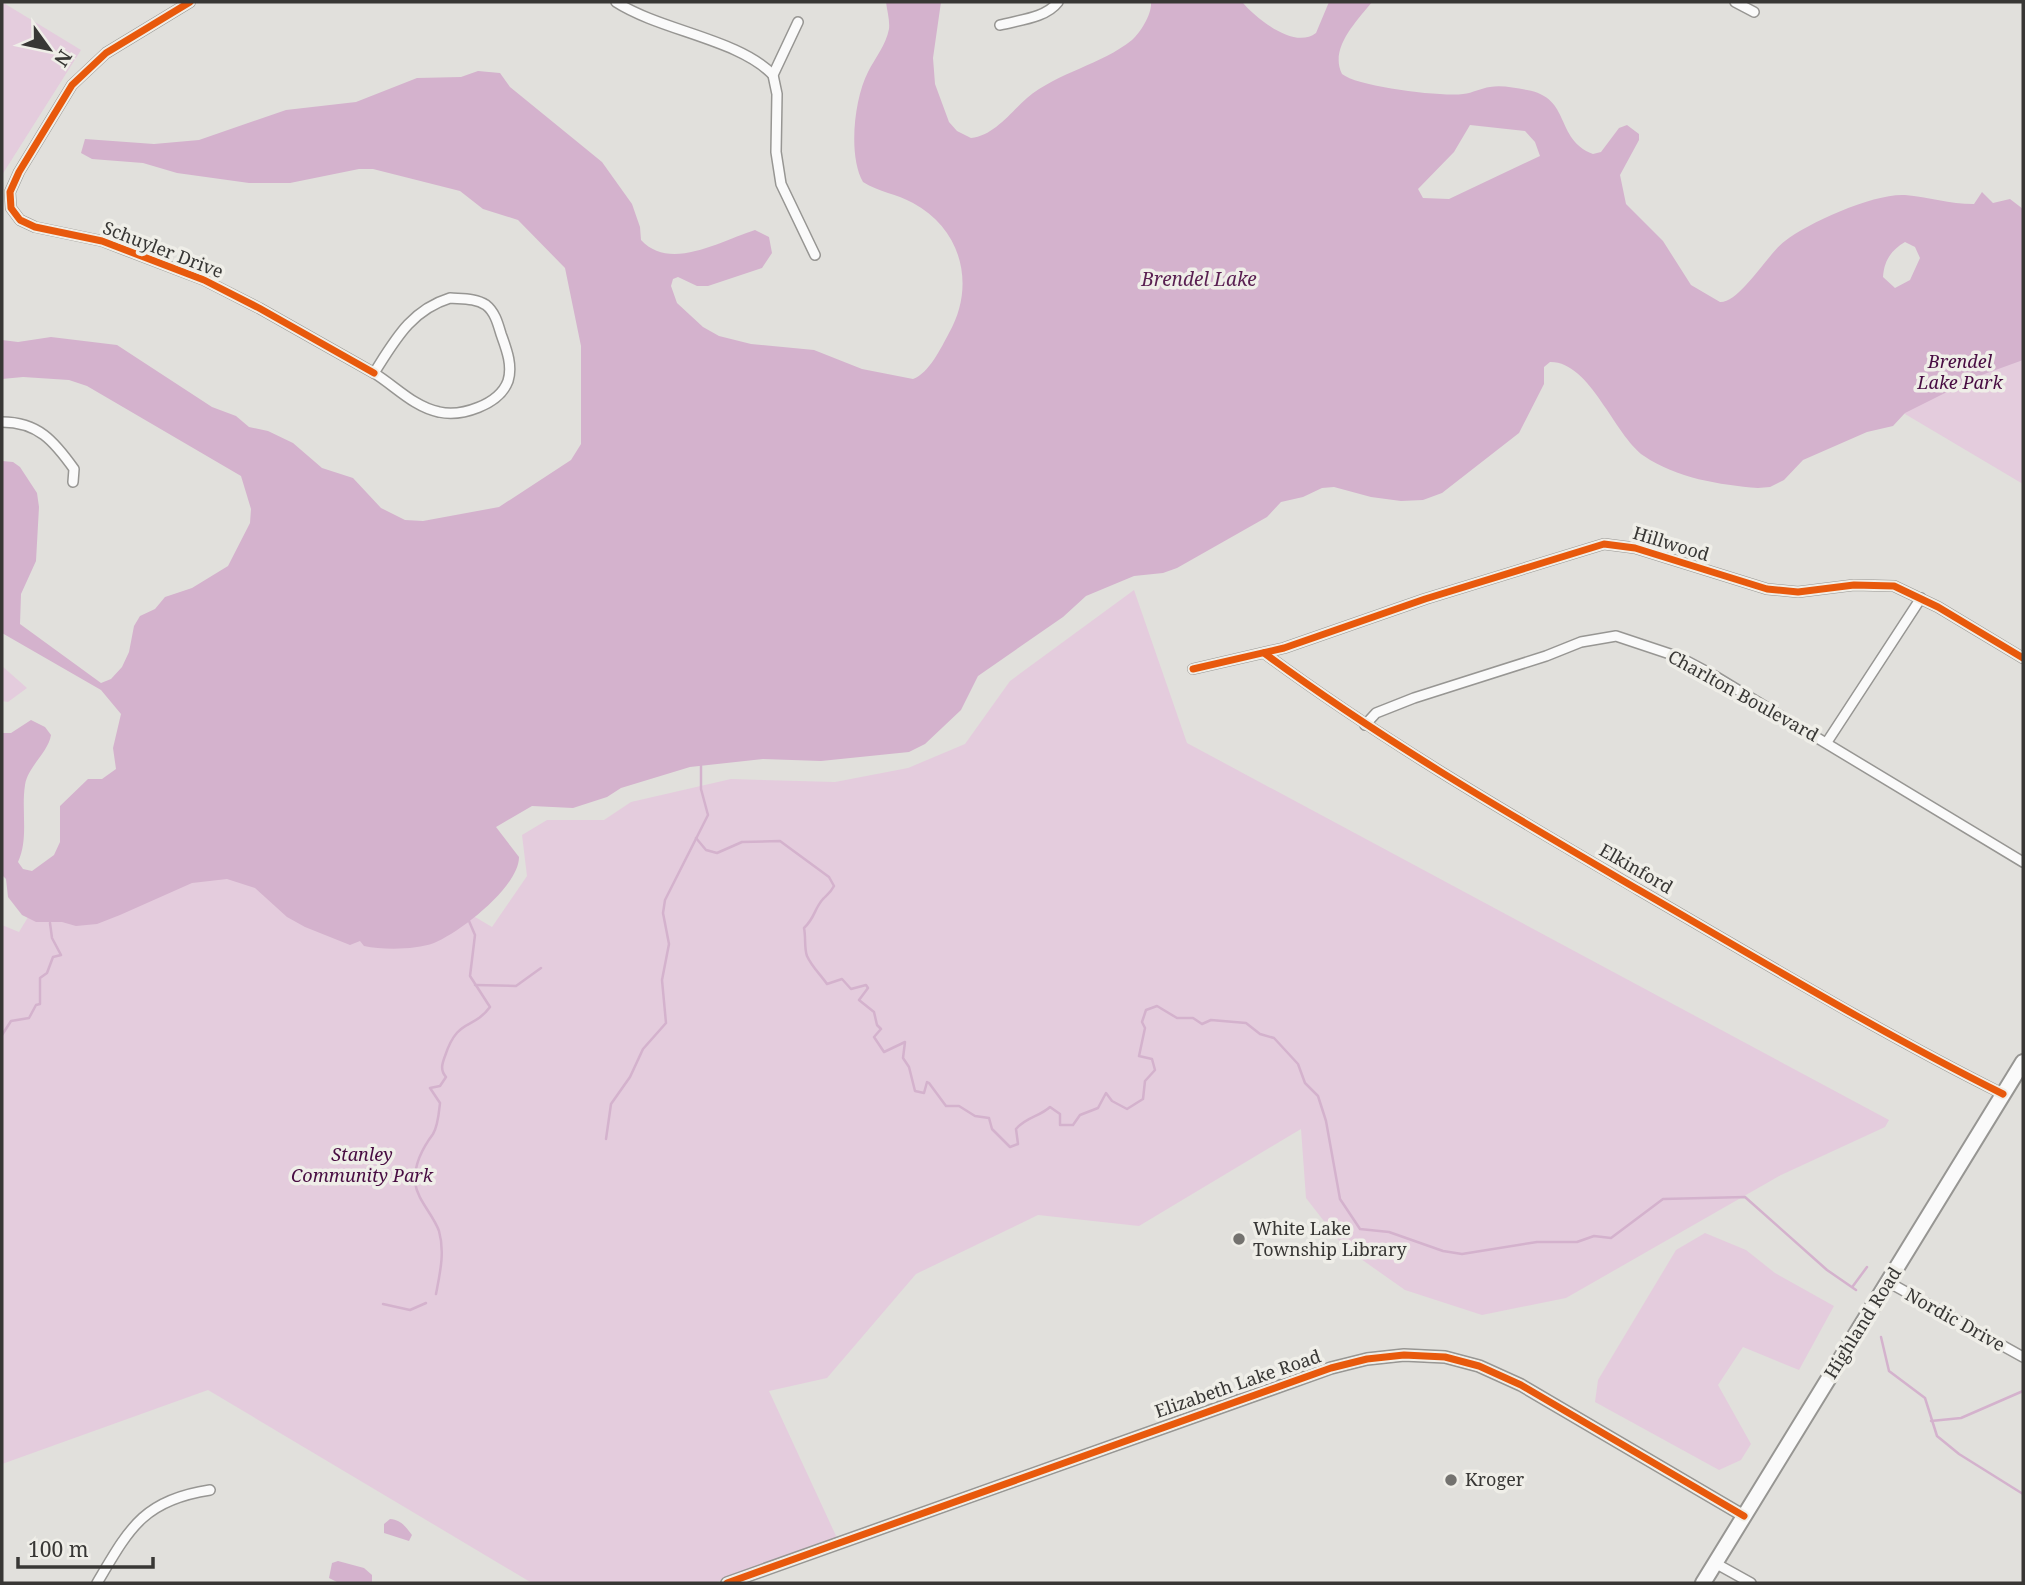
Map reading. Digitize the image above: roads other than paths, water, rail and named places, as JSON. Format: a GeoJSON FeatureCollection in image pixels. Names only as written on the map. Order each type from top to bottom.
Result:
{"type":"FeatureCollection","features":[{"type":"Feature","properties":{"kind":"highway","name":"Highland Road"},"geometry":{"type":"LineString","coordinates":[[1703,1583],[2023,1062]]}},
{"type":"Feature","properties":{"kind":"street"},"geometry":{"type":"LineString","coordinates":[[7,209],[10,192],[19,172],[72,85],[106,53],[190,2]]}},
{"type":"Feature","properties":{"kind":"street"},"geometry":{"type":"LineString","coordinates":[[616,2],[651,20],[751,58],[773,75]]}},
{"type":"Feature","properties":{"kind":"street"},"geometry":{"type":"LineString","coordinates":[[1000,25],[1043,13],[1058,2]]}},
{"type":"Feature","properties":{"kind":"street"},"geometry":{"type":"LineString","coordinates":[[1735,2],[1754,12]]}},
{"type":"Feature","properties":{"kind":"street"},"geometry":{"type":"LineString","coordinates":[[797,22],[773,75],[776,94],[776,152],[781,184],[815,255]]}},
{"type":"Feature","properties":{"kind":"street","name":"Schuyler Drive"},"geometry":{"type":"LineString","coordinates":[[7,209],[20,220],[35,227],[102,241],[204,280],[374,373],[418,404],[438,412],[457,413],[484,405],[495,398],[508,382],[510,367],[498,321],[488,306],[472,299],[450,298],[431,304],[413,316],[374,373]]}},
{"type":"Feature","properties":{"kind":"street"},"geometry":{"type":"LineString","coordinates":[[2,422],[32,426],[50,438],[74,469],[73,482]]}},
{"type":"Feature","properties":{"kind":"street","name":"Hillwood"},"geometry":{"type":"LineString","coordinates":[[1193,669],[1264,653],[1604,544],[1635,548],[1767,589],[1798,592],[1874,584],[1894,586],[1921,598],[2023,659]]}},
{"type":"Feature","properties":{"kind":"street"},"geometry":{"type":"LineString","coordinates":[[1827,742],[1921,598]]}},
{"type":"Feature","properties":{"kind":"street","name":"Charlton Boulevard"},"geometry":{"type":"LineString","coordinates":[[1365,725],[1376,713],[1414,698],[1524,664],[1581,642],[1616,636],[1679,657],[1827,742],[2023,862]]}},
{"type":"Feature","properties":{"kind":"street","name":"Elkinford"},"geometry":{"type":"LineString","coordinates":[[1264,653],[1365,725],[1903,1044],[2003,1094]]}},
{"type":"Feature","properties":{"kind":"street","name":"Nordic Drive"},"geometry":{"type":"LineString","coordinates":[[1888,1282],[2023,1357]]}},
{"type":"Feature","properties":{"kind":"street","name":"Elizabeth Lake Road"},"geometry":{"type":"LineString","coordinates":[[727,1583],[1331,1368],[1390,1356],[1454,1359],[1508,1378],[1744,1516]]}},
{"type":"Feature","properties":{"kind":"street"},"geometry":{"type":"LineString","coordinates":[[97,1583],[124,1538],[145,1513],[183,1494],[210,1490]]}},
{"type":"Feature","properties":{"kind":"street"},"geometry":{"type":"LineString","coordinates":[[1715,1563],[1751,1583]]}},
{"type":"Feature","properties":{"kind":"water","name":"Brendel Lake"},"geometry":{"type":"Polygon","coordinates":[[[886,2],[941,2],[933,58],[935,84],[949,122],[957,131],[971,138],[995,128],[1027,98],[1052,81],[1107,56],[1132,40],[1150,12],[1151,2],[1242,2],[1276,30],[1297,38],[1316,33],[1329,2],[1372,2],[1346,35],[1339,54],[1342,74],[1351,79],[1382,87],[1437,94],[1463,94],[1495,86],[1541,94],[1551,101],[1573,139],[1593,154],[1601,152],[1619,128],[1627,125],[1639,134],[1639,140],[1620,175],[1626,204],[1663,241],[1691,285],[1720,302],[1736,295],[1778,247],[1796,233],[1860,204],[1905,195],[1974,204],[1982,192],[1993,203],[2010,199],[2023,209],[2023,360],[1979,376],[1905,413],[1893,426],[1867,432],[1803,460],[1784,480],[1770,487],[1758,488],[1699,479],[1657,464],[1633,446],[1577,373],[1564,365],[1550,362],[1544,367],[1544,384],[1519,433],[1442,493],[1423,500],[1401,501],[1371,497],[1334,487],[1322,488],[1303,497],[1281,502],[1267,517],[1177,568],[1163,573],[1134,576],[1086,596],[1063,617],[978,676],[961,710],[925,744],[909,752],[821,761],[763,759],[690,767],[621,788],[607,797],[573,808],[532,806],[496,827],[519,857],[509,882],[486,908],[458,930],[434,943],[409,948],[364,946],[360,941],[350,945],[305,927],[287,917],[255,888],[227,879],[192,883],[97,924],[76,926],[62,922],[36,922],[22,915],[8,897],[6,879],[2,875],[2,733],[11,733],[31,720],[45,727],[51,735],[25,785],[24,834],[18,862],[23,869],[32,871],[54,855],[60,842],[60,806],[88,779],[102,779],[116,769],[113,748],[121,714],[101,690],[2,633],[2,461],[13,462],[20,467],[37,493],[39,507],[36,561],[21,594],[20,624],[101,683],[111,679],[122,667],[129,652],[134,626],[140,616],[155,609],[165,597],[192,588],[228,566],[250,523],[251,509],[241,476],[87,386],[69,380],[23,377],[2,379],[2,340],[18,342],[51,337],[117,345],[212,407],[236,416],[249,427],[268,431],[293,443],[322,468],[353,478],[381,508],[405,520],[423,521],[499,507],[571,460],[581,444],[581,346],[565,268],[518,220],[483,209],[460,191],[373,169],[359,169],[290,183],[249,183],[177,173],[143,163],[92,159],[81,153],[85,139],[154,144],[199,140],[286,110],[356,102],[417,78],[461,77],[478,71],[500,73],[510,87],[602,162],[632,204],[640,227],[641,240],[653,249],[681,254],[713,246],[755,230],[769,237],[772,253],[762,268],[708,286],[697,286],[678,277],[673,279],[671,286],[677,303],[703,327],[719,336],[751,344],[814,350],[862,369],[913,379],[929,366],[949,333],[962,297],[962,278],[953,243],[930,214],[901,197],[863,182],[858,171],[854,143],[856,112],[863,83],[888,35],[886,2]],[[1470,125],[1454,152],[1418,189],[1423,198],[1449,199],[1540,156],[1535,142],[1525,131],[1470,125]],[[1905,242],[1889,256],[1884,271],[1883,277],[1895,288],[1910,280],[1920,258],[1915,247],[1905,242]]]}},
{"type":"Feature","properties":{"kind":"water"},"geometry":{"type":"Polygon","coordinates":[[[390,1519],[400,1522],[407,1529],[412,1535],[409,1541],[384,1533],[384,1524],[390,1519]]]}},
{"type":"Feature","properties":{"kind":"water"},"geometry":{"type":"Polygon","coordinates":[[[338,1561],[364,1568],[372,1575],[372,1583],[339,1583],[329,1578],[332,1563],[338,1561]]]}},
{"type":"Feature","properties":{"kind":"waterway"},"geometry":{"type":"LineString","coordinates":[[606,1139],[611,1104],[630,1077],[643,1049],[666,1023],[662,980],[669,944],[663,913],[665,900],[708,815],[701,789],[701,766]]}},
{"type":"Feature","properties":{"kind":"waterway"},"geometry":{"type":"LineString","coordinates":[[696,838],[706,850],[717,853],[742,842],[780,841],[829,877],[834,886],[804,928],[806,953],[811,964],[827,984],[842,979],[851,989],[866,985],[868,988],[859,1000],[874,1012],[877,1025],[881,1029],[874,1037],[884,1052],[905,1042],[903,1058],[909,1067],[915,1091],[924,1093],[927,1082],[946,1106],[959,1106],[975,1116],[989,1118],[992,1129],[1010,1147],[1018,1144],[1016,1129],[1050,1107],[1060,1114],[1060,1125],[1073,1125],[1080,1115],[1098,1108],[1106,1093],[1112,1101],[1127,1109],[1143,1099],[1145,1081],[1155,1070],[1152,1059],[1139,1056],[1145,1028],[1142,1022],[1146,1010],[1157,1006],[1177,1018],[1193,1018],[1202,1024],[1211,1020],[1246,1023],[1260,1034],[1274,1038],[1298,1064],[1305,1083],[1318,1096],[1326,1121],[1340,1199],[1360,1229],[1389,1232],[1443,1251],[1462,1254],[1537,1242],[1577,1242],[1594,1236],[1611,1238],[1663,1199],[1745,1197],[1827,1270],[1856,1290]]}},
{"type":"Feature","properties":{"kind":"waterway"},"geometry":{"type":"LineString","coordinates":[[436,1294],[441,1239],[416,1189],[415,1175],[420,1156],[435,1131],[438,1119],[440,1103],[430,1088],[440,1086],[446,1077],[442,1064],[455,1035],[490,1007],[470,976],[475,935],[469,921]]}},
{"type":"Feature","properties":{"kind":"waterway"},"geometry":{"type":"LineString","coordinates":[[2,1035],[11,1021],[29,1018],[36,1005],[40,1004],[40,978],[47,973],[53,957],[61,955],[52,938],[50,923]]}},
{"type":"Feature","properties":{"kind":"waterway"},"geometry":{"type":"LineString","coordinates":[[475,985],[516,986],[541,968]]}},
{"type":"Feature","properties":{"kind":"waterway"},"geometry":{"type":"LineString","coordinates":[[1853,1286],[1867,1267]]}},
{"type":"Feature","properties":{"kind":"waterway"},"geometry":{"type":"LineString","coordinates":[[383,1304],[410,1310],[426,1303]]}},
{"type":"Feature","properties":{"kind":"waterway"},"geometry":{"type":"LineString","coordinates":[[1881,1337],[1889,1371],[1925,1398],[1937,1436],[1959,1454],[2023,1494]]}},
{"type":"Feature","properties":{"kind":"waterway"},"geometry":{"type":"LineString","coordinates":[[1931,1421],[1961,1418],[2023,1391]]}},
{"type":"Feature","properties":{"kind":"place","name":"White Lake Township Library"},"geometry":{"type":"Point","coordinates":[1239,1239]}},
{"type":"Feature","properties":{"kind":"place","name":"Kroger"},"geometry":{"type":"Point","coordinates":[1451,1480]}},
{"type":"Feature","properties":{"kind":"park label","name":"Brendel Lake Park"},"geometry":{"type":"Point","coordinates":[1960,372]}},
{"type":"Feature","properties":{"kind":"park label","name":"Stanley Community Park"},"geometry":{"type":"Point","coordinates":[362,1165]}}]}
